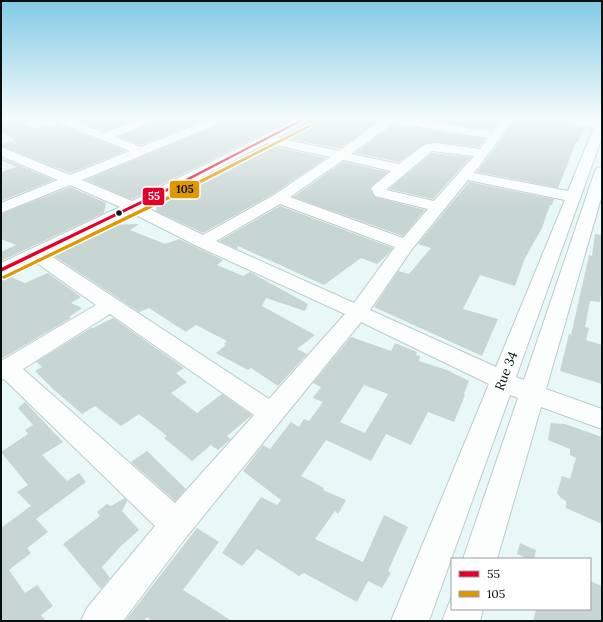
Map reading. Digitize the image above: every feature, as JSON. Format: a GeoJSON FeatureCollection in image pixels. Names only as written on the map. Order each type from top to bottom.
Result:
{"type":"FeatureCollection","features":[{"type":"Feature","properties":{"kind":"street"},"geometry":{"type":"LineString","coordinates":[[132,148],[140,151]]}},
{"type":"Feature","properties":{"kind":"street"},"geometry":{"type":"LineString","coordinates":[[1,208],[148,148]]}},
{"type":"Feature","properties":{"kind":"street"},"geometry":{"type":"LineString","coordinates":[[1,270],[252,148]]}},
{"type":"Feature","properties":{"kind":"street"},"geometry":{"type":"LineString","coordinates":[[305,148],[402,169]]}},
{"type":"Feature","properties":{"kind":"street"},"geometry":{"type":"LineString","coordinates":[[203,242],[279,198],[353,148]]}},
{"type":"Feature","properties":{"kind":"street"},"geometry":{"type":"LineString","coordinates":[[428,148],[378,188],[378,191],[380,193],[439,207]]}},
{"type":"Feature","properties":{"kind":"street"},"geometry":{"type":"LineString","coordinates":[[100,621],[176,525],[358,312],[406,245],[486,148]]}},
{"type":"Feature","properties":{"kind":"street","name":"Rue 34"},"geometry":{"type":"LineString","coordinates":[[480,558],[589,202],[598,148]]}},
{"type":"Feature","properties":{"kind":"street"},"geometry":{"type":"LineString","coordinates":[[1,150],[133,207],[203,242],[358,312],[531,394],[602,419]]}},
{"type":"Feature","properties":{"kind":"street","name":"Rue 34"},"geometry":{"type":"LineString","coordinates":[[410,621],[502,380],[589,202],[602,171]]}},
{"type":"Feature","properties":{"kind":"street"},"geometry":{"type":"LineString","coordinates":[[465,175],[589,202]]}},
{"type":"Feature","properties":{"kind":"street"},"geometry":{"type":"LineString","coordinates":[[279,198],[406,245]]}},
{"type":"Feature","properties":{"kind":"street"},"geometry":{"type":"LineString","coordinates":[[35,254],[272,414]]}},
{"type":"Feature","properties":{"kind":"street"},"geometry":{"type":"LineString","coordinates":[[110,304],[4,370],[176,525]]}},
{"type":"Feature","properties":{"kind":"street"},"geometry":{"type":"LineString","coordinates":[[461,621],[465,610]]}},
{"type":"Feature","properties":{"kind":"building"},"geometry":{"type":"Polygon","coordinates":[[[6,148],[118,148],[126,151],[70,173],[6,148]]]}},
{"type":"Feature","properties":{"kind":"building"},"geometry":{"type":"Polygon","coordinates":[[[163,148],[235,148],[130,199],[86,180],[163,148]]]}},
{"type":"Feature","properties":{"kind":"building"},"geometry":{"type":"Polygon","coordinates":[[[261,148],[281,148],[326,158],[273,194],[203,233],[156,211],[157,203],[261,148]]]}},
{"type":"Feature","properties":{"kind":"building"},"geometry":{"type":"Polygon","coordinates":[[[362,148],[418,148],[399,162],[355,153],[362,148]]]}},
{"type":"Feature","properties":{"kind":"building"},"geometry":{"type":"Polygon","coordinates":[[[495,148],[574,148],[558,188],[477,172],[495,148]]]}},
{"type":"Feature","properties":{"kind":"building"},"geometry":{"type":"Polygon","coordinates":[[[432,153],[471,157],[433,199],[389,189],[432,153]]]}},
{"type":"Feature","properties":{"kind":"building"},"geometry":{"type":"Polygon","coordinates":[[[1,158],[54,180],[1,201],[1,172],[17,167],[1,160],[1,158]]]}},
{"type":"Feature","properties":{"kind":"building"},"geometry":{"type":"Polygon","coordinates":[[[343,162],[388,172],[370,188],[375,197],[425,210],[403,236],[293,197],[343,162]]]}},
{"type":"Feature","properties":{"kind":"building"},"geometry":{"type":"Polygon","coordinates":[[[469,182],[554,199],[552,205],[550,205],[542,228],[525,258],[515,286],[480,275],[463,309],[498,319],[482,356],[374,307],[398,271],[409,274],[431,248],[418,244],[469,182]]]}},
{"type":"Feature","properties":{"kind":"building"},"geometry":{"type":"Polygon","coordinates":[[[70,187],[106,203],[104,213],[1,261],[1,252],[16,245],[1,239],[1,214],[70,187]]]}},
{"type":"Feature","properties":{"kind":"building"},"geometry":{"type":"Polygon","coordinates":[[[280,206],[393,248],[377,264],[361,258],[324,285],[238,246],[237,249],[219,241],[280,206]]]}},
{"type":"Feature","properties":{"kind":"building"},"geometry":{"type":"Polygon","coordinates":[[[139,224],[130,230],[165,244],[179,239],[223,260],[217,265],[243,276],[250,272],[308,304],[305,311],[266,298],[262,306],[315,335],[297,349],[307,354],[278,386],[251,368],[248,370],[216,353],[226,345],[224,344],[227,341],[196,325],[186,332],[149,308],[139,312],[51,254],[110,225],[139,224]]]}},
{"type":"Feature","properties":{"kind":"building"},"geometry":{"type":"Polygon","coordinates":[[[595,234],[602,235],[602,285],[600,302],[590,301],[585,327],[589,328],[586,340],[602,345],[602,384],[560,371],[569,334],[571,335],[589,255],[592,256],[595,234]]]}},
{"type":"Feature","properties":{"kind":"building"},"geometry":{"type":"Polygon","coordinates":[[[48,273],[81,297],[71,303],[82,308],[69,317],[71,318],[1,359],[1,277],[6,275],[25,283],[48,273]]]}},
{"type":"Feature","properties":{"kind":"building"},"geometry":{"type":"Polygon","coordinates":[[[113,318],[184,368],[176,373],[187,382],[171,393],[197,413],[222,394],[252,415],[227,436],[231,439],[218,450],[211,445],[192,461],[164,438],[167,436],[139,414],[121,426],[95,406],[82,414],[35,371],[42,367],[36,362],[91,328],[113,318]]]}},
{"type":"Feature","properties":{"kind":"building"},"geometry":{"type":"Polygon","coordinates":[[[351,337],[391,351],[395,343],[417,352],[416,355],[420,356],[419,361],[447,370],[469,381],[454,422],[428,412],[411,445],[386,434],[371,461],[326,440],[301,476],[324,488],[323,490],[346,500],[338,514],[335,511],[315,539],[363,562],[384,515],[408,527],[388,571],[391,573],[382,588],[368,581],[357,602],[304,573],[299,576],[257,549],[242,566],[222,553],[261,497],[277,505],[281,500],[243,471],[263,445],[270,449],[291,422],[299,427],[304,419],[309,421],[323,402],[313,398],[321,387],[313,383],[351,337]],[[364,385],[340,422],[365,433],[388,394],[364,385]]]}},
{"type":"Feature","properties":{"kind":"building"},"geometry":{"type":"Polygon","coordinates":[[[25,402],[63,442],[42,455],[67,481],[79,473],[86,482],[36,519],[48,532],[27,548],[31,553],[9,570],[25,593],[37,585],[53,606],[41,615],[46,621],[1,621],[1,528],[31,506],[17,492],[28,485],[1,452],[28,434],[25,430],[33,425],[18,408],[25,402]]]}},
{"type":"Feature","properties":{"kind":"building"},"geometry":{"type":"Polygon","coordinates":[[[551,423],[565,424],[602,437],[602,524],[566,508],[566,501],[557,493],[562,476],[570,479],[576,458],[570,455],[570,449],[548,440],[551,423]]]}},
{"type":"Feature","properties":{"kind":"building"},"geometry":{"type":"Polygon","coordinates":[[[147,451],[186,489],[175,501],[131,462],[147,451]]]}},
{"type":"Feature","properties":{"kind":"building"},"geometry":{"type":"Polygon","coordinates":[[[125,498],[127,501],[122,511],[139,530],[121,546],[102,567],[110,578],[101,589],[63,544],[100,516],[97,512],[107,504],[111,506],[125,498]]]}},
{"type":"Feature","properties":{"kind":"building"},"geometry":{"type":"Polygon","coordinates":[[[197,528],[219,542],[183,590],[232,621],[152,621],[147,617],[144,621],[125,621],[197,528]]]}},
{"type":"Feature","properties":{"kind":"building"},"geometry":{"type":"Polygon","coordinates":[[[520,543],[536,550],[534,558],[526,558],[517,554],[520,543]]]}},
{"type":"Feature","properties":{"kind":"building"},"geometry":{"type":"Polygon","coordinates":[[[591,581],[602,586],[602,621],[533,621],[536,610],[591,610],[591,581]]]}},
{"type":"Feature","properties":{"kind":"waterway"},"geometry":{"type":"LineString","coordinates":[[253,151],[259,148]]}},
{"type":"Feature","properties":{"kind":"waterway"},"geometry":{"type":"LineString","coordinates":[[54,251],[60,248]]}},
{"type":"Feature","properties":{"kind":"waterway"},"geometry":{"type":"LineString","coordinates":[[44,256],[54,251]]}},
{"type":"Feature","properties":{"kind":"waterway"},"geometry":{"type":"LineString","coordinates":[[1,277],[37,259]]}},
{"type":"Feature","properties":{"kind":"transit line","name":"55"},"geometry":{"type":"LineString","coordinates":[[1,270],[169,189],[249,148]]}},
{"type":"Feature","properties":{"kind":"transit line","name":"105"},"geometry":{"type":"LineString","coordinates":[[4,277],[172,196],[267,148]]}}]}
